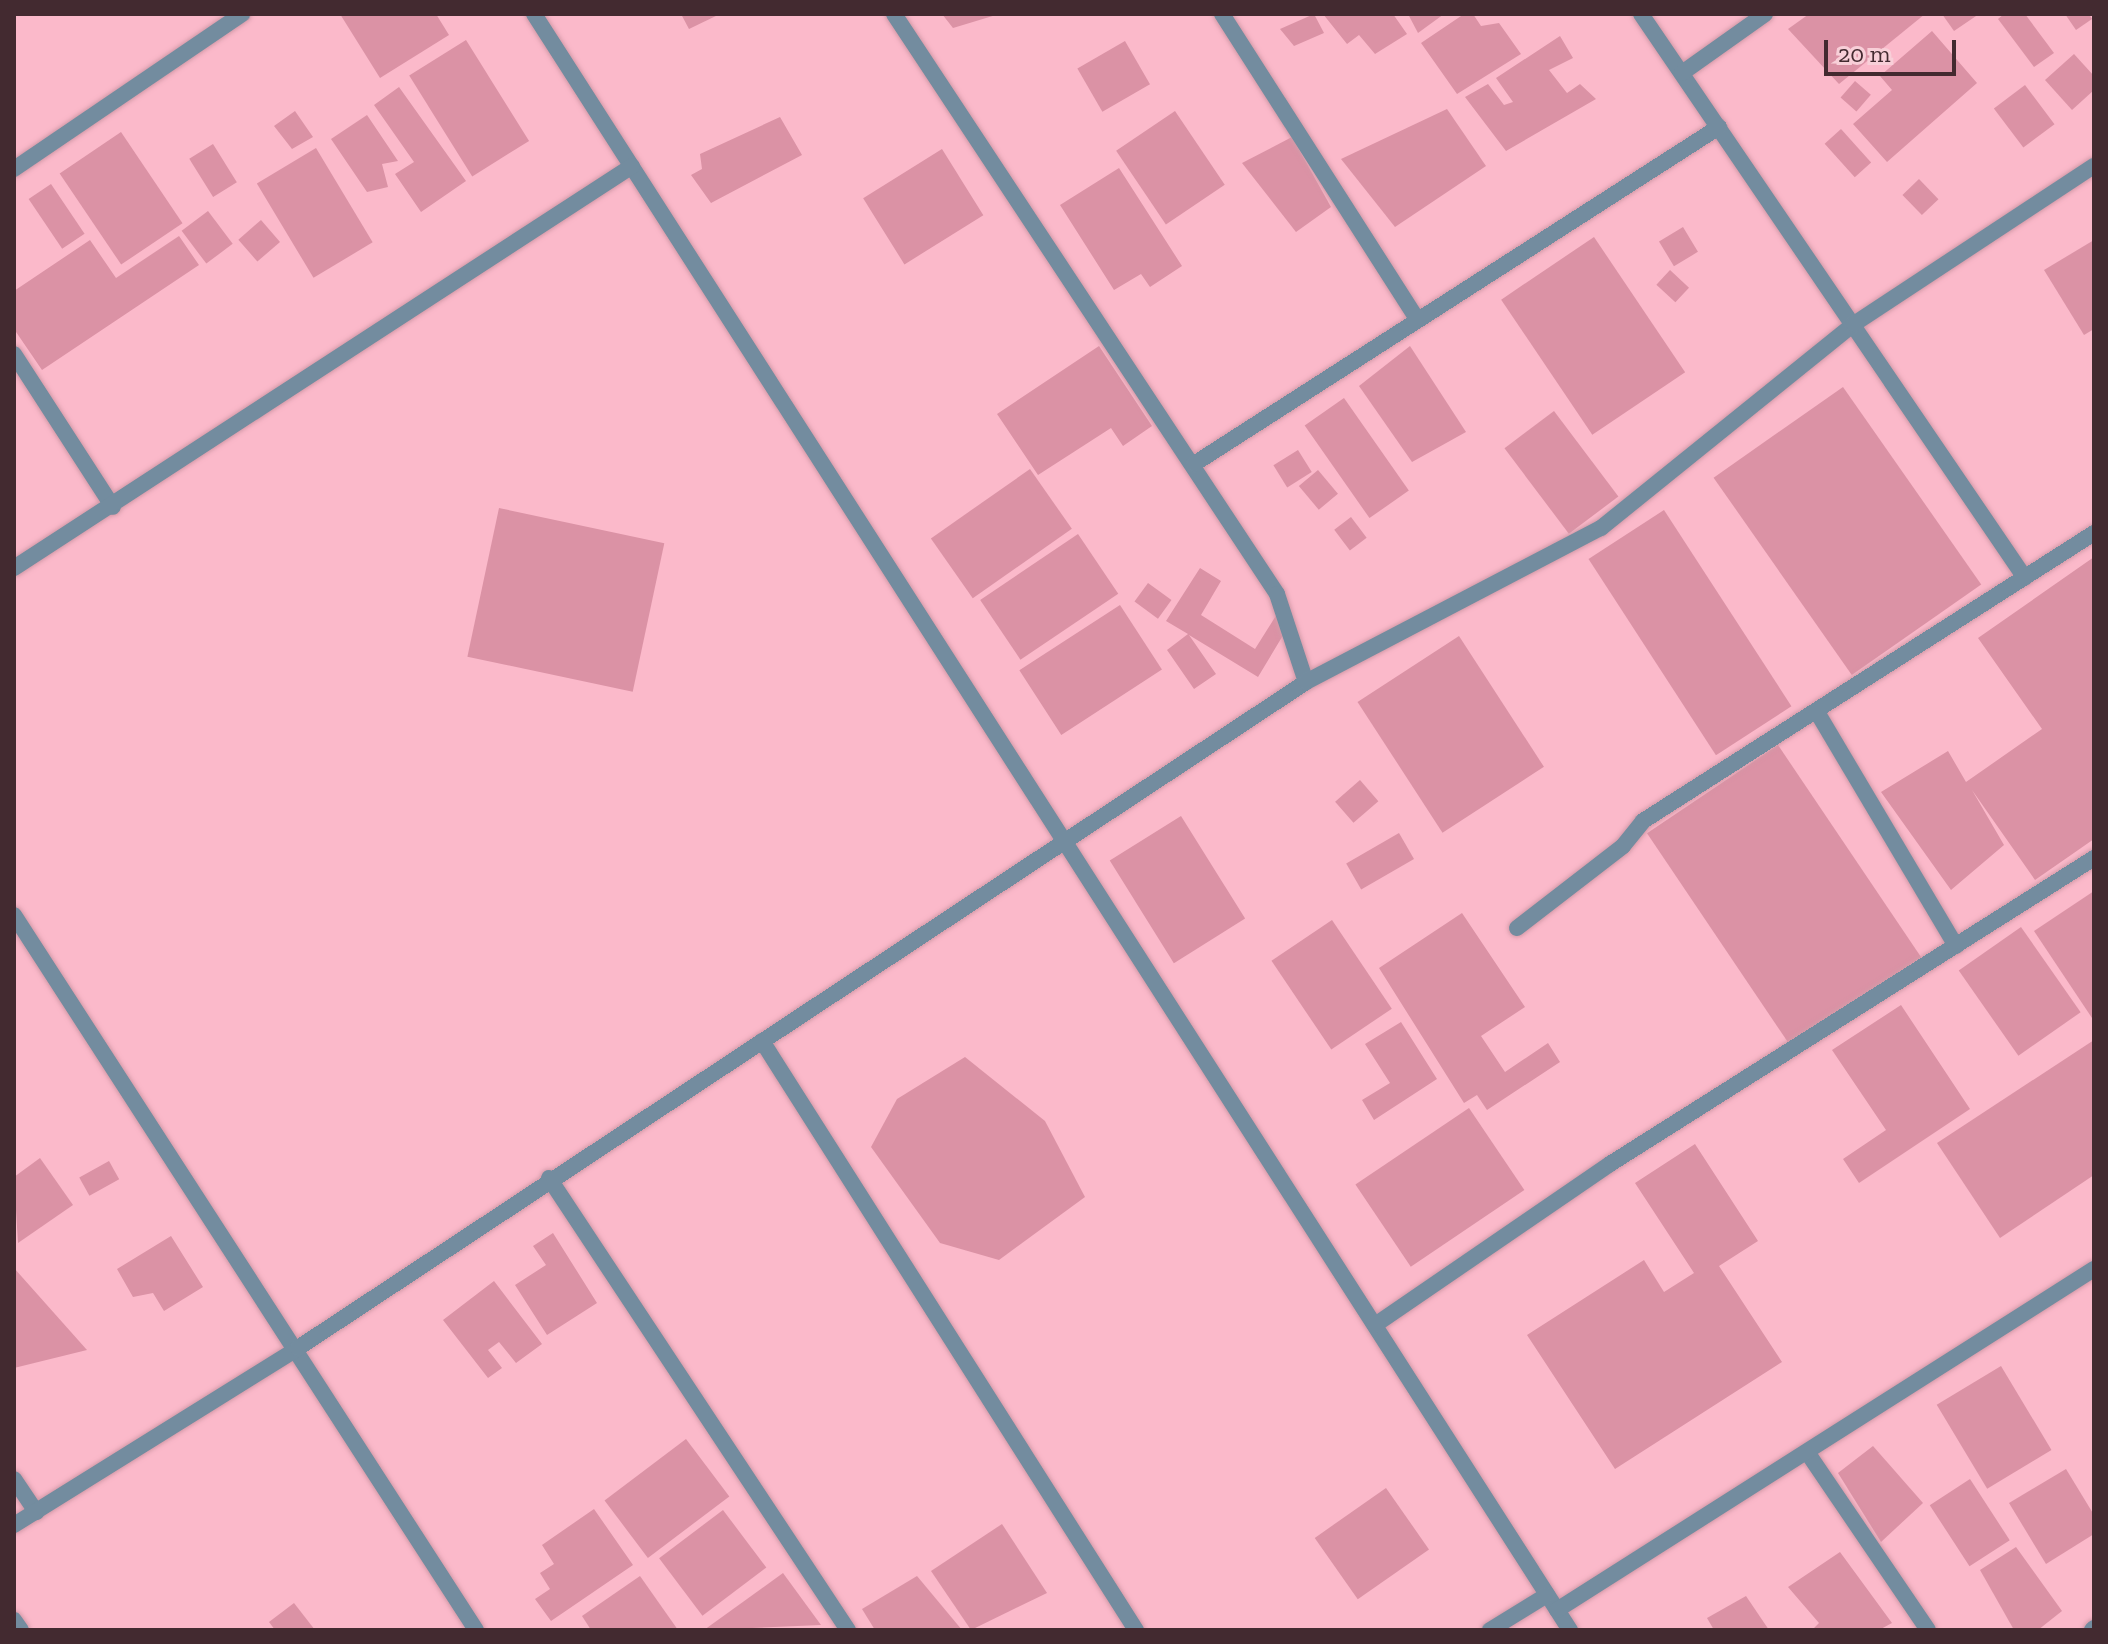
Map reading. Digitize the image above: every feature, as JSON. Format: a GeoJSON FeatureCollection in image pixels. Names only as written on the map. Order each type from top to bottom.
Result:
{"type":"FeatureCollection","features":[{"type":"Feature","properties":{"kind":"street"},"geometry":{"type":"LineString","coordinates":[[14,169],[242,14]]}},
{"type":"Feature","properties":{"kind":"street"},"geometry":{"type":"LineString","coordinates":[[534,14],[1570,1630]]}},
{"type":"Feature","properties":{"kind":"street"},"geometry":{"type":"LineString","coordinates":[[894,14],[1277,594],[1306,682]]}},
{"type":"Feature","properties":{"kind":"street"},"geometry":{"type":"LineString","coordinates":[[1222,14],[1417,319]]}},
{"type":"Feature","properties":{"kind":"street"},"geometry":{"type":"LineString","coordinates":[[1641,14],[2025,578]]}},
{"type":"Feature","properties":{"kind":"street"},"geometry":{"type":"LineString","coordinates":[[1682,73],[1765,14]]}},
{"type":"Feature","properties":{"kind":"street"},"geometry":{"type":"LineString","coordinates":[[1194,464],[1719,127]]}},
{"type":"Feature","properties":{"kind":"street"},"geometry":{"type":"LineString","coordinates":[[14,568],[113,507],[632,166]]}},
{"type":"Feature","properties":{"kind":"street"},"geometry":{"type":"LineString","coordinates":[[14,1525],[298,1348],[549,1178],[1306,682],[1601,528],[1854,324],[2094,166]]}},
{"type":"Feature","properties":{"kind":"street"},"geometry":{"type":"LineString","coordinates":[[14,354],[113,507]]}},
{"type":"Feature","properties":{"kind":"street"},"geometry":{"type":"LineString","coordinates":[[1517,928],[1623,846],[1643,821],[2094,533]]}},
{"type":"Feature","properties":{"kind":"street"},"geometry":{"type":"LineString","coordinates":[[1817,712],[1956,946]]}},
{"type":"Feature","properties":{"kind":"street"},"geometry":{"type":"LineString","coordinates":[[1375,1325],[1610,1164],[2094,858]]}},
{"type":"Feature","properties":{"kind":"street"},"geometry":{"type":"LineString","coordinates":[[14,915],[298,1348],[476,1630]]}},
{"type":"Feature","properties":{"kind":"street"},"geometry":{"type":"LineString","coordinates":[[762,1041],[1136,1630]]}},
{"type":"Feature","properties":{"kind":"street"},"geometry":{"type":"LineString","coordinates":[[549,1178],[848,1630]]}},
{"type":"Feature","properties":{"kind":"street"},"geometry":{"type":"LineString","coordinates":[[1557,1610],[2094,1269]]}},
{"type":"Feature","properties":{"kind":"street"},"geometry":{"type":"LineString","coordinates":[[1807,1452],[1928,1630]]}},
{"type":"Feature","properties":{"kind":"street"},"geometry":{"type":"LineString","coordinates":[[14,1479],[36,1512]]}},
{"type":"Feature","properties":{"kind":"street"},"geometry":{"type":"LineString","coordinates":[[1490,1630],[1547,1595]]}},
{"type":"Feature","properties":{"kind":"street"},"geometry":{"type":"LineString","coordinates":[[14,1620],[21,1630]]}},
{"type":"Feature","properties":{"kind":"building"},"geometry":{"type":"Polygon","coordinates":[[[340,14],[436,14],[449,35],[380,78],[340,14]]]}},
{"type":"Feature","properties":{"kind":"building"},"geometry":{"type":"Polygon","coordinates":[[[681,14],[720,14],[689,29],[681,14]]]}},
{"type":"Feature","properties":{"kind":"building"},"geometry":{"type":"Polygon","coordinates":[[[942,14],[996,14],[996,15],[953,28],[942,14]]]}},
{"type":"Feature","properties":{"kind":"building"},"geometry":{"type":"Polygon","coordinates":[[[1314,14],[1324,33],[1294,46],[1280,29],[1314,14]]]}},
{"type":"Feature","properties":{"kind":"building"},"geometry":{"type":"Polygon","coordinates":[[[1323,14],[1393,14],[1407,34],[1375,54],[1359,35],[1347,44],[1323,14]]]}},
{"type":"Feature","properties":{"kind":"building"},"geometry":{"type":"Polygon","coordinates":[[[1408,14],[1444,14],[1418,33],[1408,14]]]}},
{"type":"Feature","properties":{"kind":"building"},"geometry":{"type":"Polygon","coordinates":[[[1464,14],[1473,14],[1481,26],[1499,23],[1521,54],[1457,94],[1421,43],[1464,14]]]}},
{"type":"Feature","properties":{"kind":"building"},"geometry":{"type":"Polygon","coordinates":[[[1809,14],[1925,14],[1839,84],[1788,29],[1809,14]]]}},
{"type":"Feature","properties":{"kind":"building"},"geometry":{"type":"Polygon","coordinates":[[[1942,14],[1979,14],[1954,31],[1942,14]]]}},
{"type":"Feature","properties":{"kind":"building"},"geometry":{"type":"Polygon","coordinates":[[[2004,14],[2025,14],[2054,53],[2034,67],[1998,19],[2004,14]]]}},
{"type":"Feature","properties":{"kind":"building"},"geometry":{"type":"Polygon","coordinates":[[[2065,14],[2089,14],[2092,19],[2076,30],[2065,14]]]}},
{"type":"Feature","properties":{"kind":"building"},"geometry":{"type":"Polygon","coordinates":[[[1932,31],[1977,83],[1887,162],[1853,124],[1892,90],[1880,76],[1932,31]]]}},
{"type":"Feature","properties":{"kind":"building"},"geometry":{"type":"Polygon","coordinates":[[[1560,36],[1573,58],[1549,70],[1567,93],[1580,84],[1596,99],[1506,151],[1465,97],[1488,84],[1504,105],[1513,102],[1496,78],[1560,36]]]}},
{"type":"Feature","properties":{"kind":"building"},"geometry":{"type":"Polygon","coordinates":[[[466,40],[529,141],[472,176],[409,76],[466,40]]]}},
{"type":"Feature","properties":{"kind":"building"},"geometry":{"type":"Polygon","coordinates":[[[1125,41],[1150,84],[1102,112],[1077,68],[1125,41]]]}},
{"type":"Feature","properties":{"kind":"building"},"geometry":{"type":"Polygon","coordinates":[[[2074,54],[2094,76],[2094,90],[2072,110],[2045,80],[2074,54]]]}},
{"type":"Feature","properties":{"kind":"building"},"geometry":{"type":"Polygon","coordinates":[[[1855,81],[1871,95],[1856,111],[1841,98],[1855,81]]]}},
{"type":"Feature","properties":{"kind":"building"},"geometry":{"type":"Polygon","coordinates":[[[2025,85],[2054,124],[2023,148],[1994,108],[2025,85]]]}},
{"type":"Feature","properties":{"kind":"building"},"geometry":{"type":"Polygon","coordinates":[[[399,87],[466,181],[421,212],[395,174],[414,162],[374,105],[399,87]]]}},
{"type":"Feature","properties":{"kind":"building"},"geometry":{"type":"Polygon","coordinates":[[[1447,109],[1486,166],[1395,227],[1341,159],[1447,109]]]}},
{"type":"Feature","properties":{"kind":"building"},"geometry":{"type":"Polygon","coordinates":[[[295,111],[313,137],[292,149],[274,126],[295,111]]]}},
{"type":"Feature","properties":{"kind":"building"},"geometry":{"type":"Polygon","coordinates":[[[1175,111],[1225,185],[1166,224],[1116,151],[1175,111]]]}},
{"type":"Feature","properties":{"kind":"building"},"geometry":{"type":"Polygon","coordinates":[[[367,115],[398,161],[382,164],[388,187],[367,192],[331,139],[367,115]]]}},
{"type":"Feature","properties":{"kind":"building"},"geometry":{"type":"Polygon","coordinates":[[[780,117],[802,155],[711,203],[691,175],[702,169],[700,154],[780,117]]]}},
{"type":"Feature","properties":{"kind":"building"},"geometry":{"type":"Polygon","coordinates":[[[1841,129],[1871,162],[1855,177],[1825,144],[1841,129]]]}},
{"type":"Feature","properties":{"kind":"building"},"geometry":{"type":"Polygon","coordinates":[[[121,132],[183,223],[121,265],[60,173],[121,132]]]}},
{"type":"Feature","properties":{"kind":"building"},"geometry":{"type":"Polygon","coordinates":[[[1292,137],[1331,207],[1296,232],[1242,163],[1292,137]]]}},
{"type":"Feature","properties":{"kind":"building"},"geometry":{"type":"Polygon","coordinates":[[[213,144],[237,182],[213,197],[189,159],[213,144]]]}},
{"type":"Feature","properties":{"kind":"building"},"geometry":{"type":"Polygon","coordinates":[[[316,148],[373,242],[314,278],[257,184],[316,148]]]}},
{"type":"Feature","properties":{"kind":"building"},"geometry":{"type":"Polygon","coordinates":[[[942,149],[983,215],[904,264],[863,198],[942,149]]]}},
{"type":"Feature","properties":{"kind":"building"},"geometry":{"type":"Polygon","coordinates":[[[1119,168],[1182,266],[1150,287],[1141,274],[1114,290],[1060,205],[1119,168]]]}},
{"type":"Feature","properties":{"kind":"building"},"geometry":{"type":"Polygon","coordinates":[[[1919,179],[1938,199],[1922,215],[1902,195],[1919,179]]]}},
{"type":"Feature","properties":{"kind":"building"},"geometry":{"type":"Polygon","coordinates":[[[51,184],[85,234],[62,249],[29,199],[51,184]]]}},
{"type":"Feature","properties":{"kind":"building"},"geometry":{"type":"Polygon","coordinates":[[[208,211],[233,244],[206,264],[182,231],[208,211]]]}},
{"type":"Feature","properties":{"kind":"building"},"geometry":{"type":"Polygon","coordinates":[[[261,220],[280,242],[257,262],[238,240],[261,220]]]}},
{"type":"Feature","properties":{"kind":"building"},"geometry":{"type":"Polygon","coordinates":[[[1683,227],[1698,252],[1674,266],[1659,241],[1683,227]]]}},
{"type":"Feature","properties":{"kind":"building"},"geometry":{"type":"Polygon","coordinates":[[[179,236],[199,265],[42,370],[14,329],[14,291],[90,240],[116,278],[179,236]]]}},
{"type":"Feature","properties":{"kind":"building"},"geometry":{"type":"Polygon","coordinates":[[[1594,237],[1685,372],[1592,435],[1501,300],[1594,237]]]}},
{"type":"Feature","properties":{"kind":"building"},"geometry":{"type":"Polygon","coordinates":[[[2094,240],[2094,329],[2084,335],[2044,270],[2094,240]]]}},
{"type":"Feature","properties":{"kind":"building"},"geometry":{"type":"Polygon","coordinates":[[[1670,270],[1689,288],[1675,302],[1656,285],[1670,270]]]}},
{"type":"Feature","properties":{"kind":"building"},"geometry":{"type":"Polygon","coordinates":[[[1099,346],[1152,426],[1123,446],[1111,428],[1038,475],[997,414],[1099,346]]]}},
{"type":"Feature","properties":{"kind":"building"},"geometry":{"type":"Polygon","coordinates":[[[1410,346],[1466,432],[1412,462],[1359,386],[1410,346]]]}},
{"type":"Feature","properties":{"kind":"building"},"geometry":{"type":"Polygon","coordinates":[[[1843,387],[1981,584],[1852,675],[1714,478],[1843,387]]]}},
{"type":"Feature","properties":{"kind":"building"},"geometry":{"type":"Polygon","coordinates":[[[1344,398],[1409,491],[1369,518],[1305,426],[1344,398]]]}},
{"type":"Feature","properties":{"kind":"building"},"geometry":{"type":"Polygon","coordinates":[[[1554,411],[1618,496],[1569,534],[1504,448],[1554,411]]]}},
{"type":"Feature","properties":{"kind":"building"},"geometry":{"type":"Polygon","coordinates":[[[1298,450],[1312,472],[1287,487],[1273,465],[1298,450]]]}},
{"type":"Feature","properties":{"kind":"building"},"geometry":{"type":"Polygon","coordinates":[[[1030,469],[1072,529],[973,598],[931,538],[1030,469]]]}},
{"type":"Feature","properties":{"kind":"building"},"geometry":{"type":"Polygon","coordinates":[[[1318,470],[1338,494],[1319,510],[1299,486],[1318,470]]]}},
{"type":"Feature","properties":{"kind":"building"},"geometry":{"type":"Polygon","coordinates":[[[499,508],[664,543],[633,692],[467,657],[499,508]]]}},
{"type":"Feature","properties":{"kind":"building"},"geometry":{"type":"Polygon","coordinates":[[[1664,510],[1791,706],[1716,755],[1589,559],[1664,510]]]}},
{"type":"Feature","properties":{"kind":"building"},"geometry":{"type":"Polygon","coordinates":[[[1351,517],[1367,538],[1350,550],[1334,530],[1351,517]]]}},
{"type":"Feature","properties":{"kind":"building"},"geometry":{"type":"Polygon","coordinates":[[[1078,534],[1118,594],[1020,660],[980,600],[1078,534]]]}},
{"type":"Feature","properties":{"kind":"building"},"geometry":{"type":"Polygon","coordinates":[[[2094,557],[2094,839],[2035,880],[1972,790],[2004,845],[1951,890],[1881,792],[1948,751],[1966,782],[2042,729],[1978,638],[2094,557]]]}},
{"type":"Feature","properties":{"kind":"building"},"geometry":{"type":"Polygon","coordinates":[[[1200,568],[1221,581],[1201,615],[1255,649],[1277,614],[1291,622],[1258,677],[1189,635],[1216,674],[1194,689],[1167,650],[1188,634],[1166,621],[1200,568]]]}},
{"type":"Feature","properties":{"kind":"building"},"geometry":{"type":"Polygon","coordinates":[[[1148,583],[1171,600],[1158,619],[1134,602],[1148,583]]]}},
{"type":"Feature","properties":{"kind":"building"},"geometry":{"type":"Polygon","coordinates":[[[1120,605],[1162,670],[1061,735],[1019,670],[1120,605]]]}},
{"type":"Feature","properties":{"kind":"building"},"geometry":{"type":"Polygon","coordinates":[[[1459,636],[1544,767],[1442,833],[1358,702],[1459,636]]]}},
{"type":"Feature","properties":{"kind":"building"},"geometry":{"type":"Polygon","coordinates":[[[1778,745],[1921,957],[1790,1046],[1647,833],[1778,745]]]}},
{"type":"Feature","properties":{"kind":"building"},"geometry":{"type":"Polygon","coordinates":[[[1360,780],[1378,801],[1353,823],[1335,802],[1360,780]]]}},
{"type":"Feature","properties":{"kind":"building"},"geometry":{"type":"Polygon","coordinates":[[[1181,816],[1245,919],[1174,963],[1110,861],[1181,816]]]}},
{"type":"Feature","properties":{"kind":"building"},"geometry":{"type":"Polygon","coordinates":[[[1399,833],[1414,859],[1361,889],[1346,864],[1399,833]]]}},
{"type":"Feature","properties":{"kind":"building"},"geometry":{"type":"Polygon","coordinates":[[[2094,891],[2094,1021],[2034,931],[2094,891]]]}},
{"type":"Feature","properties":{"kind":"building"},"geometry":{"type":"Polygon","coordinates":[[[1462,913],[1525,1007],[1481,1036],[1505,1072],[1548,1043],[1560,1062],[1487,1110],[1477,1095],[1464,1103],[1379,968],[1462,913]]]}},
{"type":"Feature","properties":{"kind":"building"},"geometry":{"type":"Polygon","coordinates":[[[1332,920],[1392,1009],[1331,1050],[1271,961],[1332,920]]]}},
{"type":"Feature","properties":{"kind":"building"},"geometry":{"type":"Polygon","coordinates":[[[2021,927],[2081,1012],[2018,1056],[1959,971],[2021,927]]]}},
{"type":"Feature","properties":{"kind":"building"},"geometry":{"type":"Polygon","coordinates":[[[1901,1005],[1970,1109],[1859,1183],[1843,1159],[1886,1130],[1832,1050],[1901,1005]]]}},
{"type":"Feature","properties":{"kind":"building"},"geometry":{"type":"Polygon","coordinates":[[[1401,1022],[1437,1079],[1374,1120],[1362,1100],[1390,1083],[1365,1044],[1401,1022]]]}},
{"type":"Feature","properties":{"kind":"building"},"geometry":{"type":"Polygon","coordinates":[[[2094,1040],[2094,1175],[2000,1238],[1937,1143],[2094,1040]]]}},
{"type":"Feature","properties":{"kind":"building"},"geometry":{"type":"Polygon","coordinates":[[[965,1057],[1045,1121],[1085,1197],[999,1260],[940,1243],[871,1147],[897,1099],[965,1057]]]}},
{"type":"Feature","properties":{"kind":"building"},"geometry":{"type":"Polygon","coordinates":[[[1469,1108],[1524,1190],[1411,1267],[1355,1185],[1469,1108]]]}},
{"type":"Feature","properties":{"kind":"building"},"geometry":{"type":"Polygon","coordinates":[[[1695,1144],[1758,1241],[1719,1266],[1782,1362],[1615,1469],[1527,1335],[1644,1260],[1664,1292],[1694,1273],[1635,1183],[1695,1144]]]}},
{"type":"Feature","properties":{"kind":"building"},"geometry":{"type":"Polygon","coordinates":[[[40,1158],[73,1205],[18,1243],[14,1177],[40,1158]]]}},
{"type":"Feature","properties":{"kind":"building"},"geometry":{"type":"Polygon","coordinates":[[[109,1161],[119,1179],[89,1196],[79,1177],[109,1161]]]}},
{"type":"Feature","properties":{"kind":"building"},"geometry":{"type":"Polygon","coordinates":[[[553,1233],[597,1303],[547,1335],[515,1285],[546,1265],[533,1246],[553,1233]]]}},
{"type":"Feature","properties":{"kind":"building"},"geometry":{"type":"Polygon","coordinates":[[[171,1236],[203,1287],[164,1311],[153,1293],[133,1297],[117,1269],[171,1236]]]}},
{"type":"Feature","properties":{"kind":"building"},"geometry":{"type":"Polygon","coordinates":[[[14,1268],[87,1350],[14,1368],[14,1268]]]}},
{"type":"Feature","properties":{"kind":"building"},"geometry":{"type":"Polygon","coordinates":[[[494,1281],[542,1344],[516,1363],[499,1342],[488,1350],[502,1368],[488,1378],[443,1320],[494,1281]]]}},
{"type":"Feature","properties":{"kind":"building"},"geometry":{"type":"Polygon","coordinates":[[[2001,1366],[2051,1450],[1987,1489],[1937,1405],[2001,1366]]]}},
{"type":"Feature","properties":{"kind":"building"},"geometry":{"type":"Polygon","coordinates":[[[686,1439],[729,1497],[648,1558],[605,1500],[686,1439]]]}},
{"type":"Feature","properties":{"kind":"building"},"geometry":{"type":"Polygon","coordinates":[[[1873,1446],[1923,1503],[1881,1542],[1838,1473],[1873,1446]]]}},
{"type":"Feature","properties":{"kind":"building"},"geometry":{"type":"Polygon","coordinates":[[[2066,1469],[2094,1515],[2094,1534],[2046,1564],[2009,1503],[2066,1469]]]}},
{"type":"Feature","properties":{"kind":"building"},"geometry":{"type":"Polygon","coordinates":[[[1970,1479],[2010,1540],[1970,1566],[1930,1505],[1970,1479]]]}},
{"type":"Feature","properties":{"kind":"building"},"geometry":{"type":"Polygon","coordinates":[[[1386,1488],[1429,1549],[1358,1599],[1315,1538],[1386,1488]]]}},
{"type":"Feature","properties":{"kind":"building"},"geometry":{"type":"Polygon","coordinates":[[[594,1509],[633,1565],[551,1621],[535,1599],[550,1589],[540,1573],[554,1564],[542,1545],[594,1509]]]}},
{"type":"Feature","properties":{"kind":"building"},"geometry":{"type":"Polygon","coordinates":[[[723,1510],[766,1568],[702,1616],[659,1558],[723,1510]]]}},
{"type":"Feature","properties":{"kind":"building"},"geometry":{"type":"Polygon","coordinates":[[[1002,1524],[1047,1593],[971,1630],[931,1571],[1002,1524]]]}},
{"type":"Feature","properties":{"kind":"building"},"geometry":{"type":"Polygon","coordinates":[[[2016,1547],[2062,1611],[2038,1630],[2014,1630],[1980,1570],[2016,1547]]]}},
{"type":"Feature","properties":{"kind":"building"},"geometry":{"type":"Polygon","coordinates":[[[1840,1552],[1892,1623],[1879,1630],[1812,1630],[1819,1623],[1788,1587],[1840,1552]]]}},
{"type":"Feature","properties":{"kind":"building"},"geometry":{"type":"Polygon","coordinates":[[[783,1573],[821,1625],[704,1630],[783,1573]]]}},
{"type":"Feature","properties":{"kind":"building"},"geometry":{"type":"Polygon","coordinates":[[[640,1576],[678,1630],[591,1630],[582,1616],[640,1576]]]}},
{"type":"Feature","properties":{"kind":"building"},"geometry":{"type":"Polygon","coordinates":[[[917,1576],[962,1630],[875,1630],[862,1609],[917,1576]]]}},
{"type":"Feature","properties":{"kind":"building"},"geometry":{"type":"Polygon","coordinates":[[[1746,1596],[1769,1630],[1714,1630],[1707,1618],[1746,1596]]]}},
{"type":"Feature","properties":{"kind":"building"},"geometry":{"type":"Polygon","coordinates":[[[294,1603],[315,1630],[275,1630],[269,1622],[294,1603]]]}}]}
